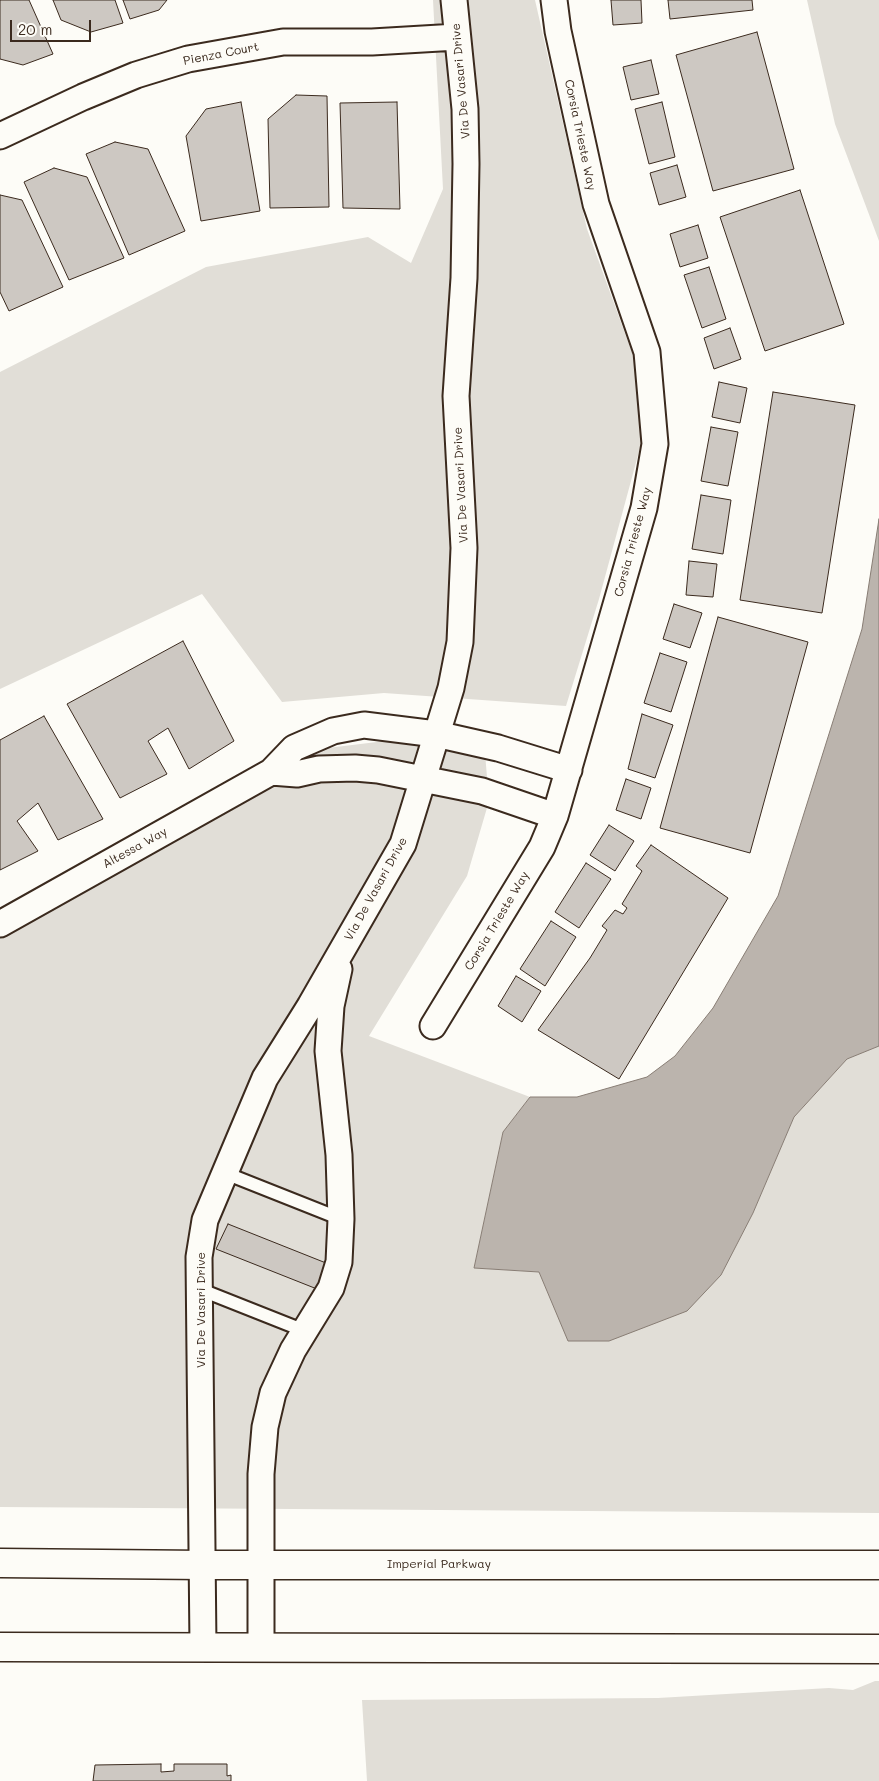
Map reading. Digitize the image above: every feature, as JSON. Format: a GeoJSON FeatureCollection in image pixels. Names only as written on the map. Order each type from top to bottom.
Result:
{"type":"FeatureCollection","features":[{"type":"Feature","properties":{"kind":"main road","name":"Imperial Parkway"},"geometry":{"type":"LineString","coordinates":[[0,1563],[204,1566],[879,1565]]}},
{"type":"Feature","properties":{"kind":"main road"},"geometry":{"type":"LineString","coordinates":[[0,1647],[879,1649]]}},
{"type":"Feature","properties":{"kind":"street","name":"Via De Vasari Drive"},"geometry":{"type":"LineString","coordinates":[[203,1647],[204,1566],[199,1256],[204,1220],[265,1078],[344,947],[403,844],[451,688],[460,642],[464,548],[456,396],[464,278],[466,164],[465,109],[454,0]]}},
{"type":"Feature","properties":{"kind":"street","name":"Corsia Trieste Way"},"geometry":{"type":"LineString","coordinates":[[433,1026],[542,847],[555,816],[644,508],[655,444],[647,352],[596,204],[558,31],[554,0]]}},
{"type":"Feature","properties":{"kind":"street","name":"Pienza Court"},"geometry":{"type":"LineString","coordinates":[[0,136],[83,97],[136,75],[188,59],[283,42],[372,42],[457,37]]}},
{"type":"Feature","properties":{"kind":"street","name":"Altessa Way"},"geometry":{"type":"LineString","coordinates":[[0,924],[271,772],[294,748],[332,731],[364,725],[436,734],[498,748],[568,770]]}},
{"type":"Feature","properties":{"kind":"street"},"geometry":{"type":"LineString","coordinates":[[271,772],[297,774],[319,769],[355,768],[482,791],[555,816]]}},
{"type":"Feature","properties":{"kind":"street","name":"Via De Vasari Drive"},"geometry":{"type":"LineString","coordinates":[[261,1647],[263,1565],[261,1474],[265,1427],[273,1393],[293,1350],[331,1288],[338,1262],[341,1218],[339,1154],[328,1051],[331,1006],[344,947]]}},
{"type":"Feature","properties":{"kind":"lane"},"geometry":{"type":"LineString","coordinates":[[225,1173],[341,1218]]}},
{"type":"Feature","properties":{"kind":"lane"},"geometry":{"type":"LineString","coordinates":[[199,1288],[305,1331]]}},
{"type":"Feature","properties":{"kind":"shaded area"},"geometry":{"type":"Polygon","coordinates":[[[433,0],[535,0],[587,229],[634,358],[644,433],[599,599],[566,706],[384,693],[282,702],[202,594],[0,689],[0,372],[206,267],[368,237],[411,263],[443,189],[433,0]]]}},
{"type":"Feature","properties":{"kind":"shaded area"},"geometry":{"type":"Polygon","coordinates":[[[807,0],[879,0],[879,241],[835,124],[807,0]]]}},
{"type":"Feature","properties":{"kind":"shaded area"},"geometry":{"type":"Polygon","coordinates":[[[879,519],[879,1046],[847,1059],[794,1117],[753,1213],[721,1275],[687,1311],[609,1341],[568,1341],[539,1272],[474,1268],[503,1132],[530,1097],[577,1097],[647,1077],[675,1056],[713,1008],[778,896],[862,629],[879,519]]]}},
{"type":"Feature","properties":{"kind":"shaded area"},"geometry":{"type":"Polygon","coordinates":[[[426,736],[485,753],[489,801],[467,876],[369,1036],[530,1097],[503,1132],[474,1268],[539,1272],[553,1303],[721,1274],[753,1213],[794,1117],[847,1059],[879,1046],[879,1513],[0,1507],[0,927],[303,751],[426,736]]]}},
{"type":"Feature","properties":{"kind":"shaded area"},"geometry":{"type":"Polygon","coordinates":[[[879,1681],[879,1781],[367,1781],[362,1700],[658,1698],[829,1688],[853,1690],[879,1681]]]}},
{"type":"Feature","properties":{"kind":"building"},"geometry":{"type":"Polygon","coordinates":[[[0,0],[29,0],[53,54],[23,65],[0,59],[0,0]]]}},
{"type":"Feature","properties":{"kind":"building"},"geometry":{"type":"Polygon","coordinates":[[[53,0],[115,0],[123,23],[91,32],[61,20],[53,0]]]}},
{"type":"Feature","properties":{"kind":"building"},"geometry":{"type":"Polygon","coordinates":[[[123,0],[167,0],[159,10],[130,19],[123,0]]]}},
{"type":"Feature","properties":{"kind":"building"},"geometry":{"type":"Polygon","coordinates":[[[611,0],[641,0],[642,23],[613,25],[611,0]]]}},
{"type":"Feature","properties":{"kind":"building"},"geometry":{"type":"Polygon","coordinates":[[[668,0],[752,0],[753,10],[670,19],[668,0]]]}},
{"type":"Feature","properties":{"kind":"building"},"geometry":{"type":"Polygon","coordinates":[[[757,32],[794,169],[713,191],[676,55],[757,32]]]}},
{"type":"Feature","properties":{"kind":"building"},"geometry":{"type":"Polygon","coordinates":[[[651,60],[659,94],[631,100],[623,67],[651,60]]]}},
{"type":"Feature","properties":{"kind":"building"},"geometry":{"type":"Polygon","coordinates":[[[296,95],[327,96],[329,207],[270,208],[268,119],[296,95]]]}},
{"type":"Feature","properties":{"kind":"building"},"geometry":{"type":"Polygon","coordinates":[[[241,102],[260,211],[201,221],[186,136],[206,109],[241,102]]]}},
{"type":"Feature","properties":{"kind":"building"},"geometry":{"type":"Polygon","coordinates":[[[397,102],[400,209],[343,208],[340,103],[397,102]]]}},
{"type":"Feature","properties":{"kind":"building"},"geometry":{"type":"Polygon","coordinates":[[[662,102],[675,157],[649,164],[635,109],[662,102]]]}},
{"type":"Feature","properties":{"kind":"building"},"geometry":{"type":"Polygon","coordinates":[[[115,142],[148,149],[185,231],[129,255],[86,154],[115,142]]]}},
{"type":"Feature","properties":{"kind":"building"},"geometry":{"type":"Polygon","coordinates":[[[677,165],[686,197],[659,205],[650,173],[677,165]]]}},
{"type":"Feature","properties":{"kind":"building"},"geometry":{"type":"Polygon","coordinates":[[[54,168],[87,177],[124,258],[69,280],[24,182],[54,168]]]}},
{"type":"Feature","properties":{"kind":"building"},"geometry":{"type":"Polygon","coordinates":[[[800,190],[844,324],[765,351],[720,217],[800,190]]]}},
{"type":"Feature","properties":{"kind":"building"},"geometry":{"type":"Polygon","coordinates":[[[0,195],[22,200],[63,287],[9,311],[0,292],[0,195]]]}},
{"type":"Feature","properties":{"kind":"building"},"geometry":{"type":"Polygon","coordinates":[[[698,225],[708,258],[680,267],[670,234],[698,225]]]}},
{"type":"Feature","properties":{"kind":"building"},"geometry":{"type":"Polygon","coordinates":[[[709,267],[726,319],[702,328],[684,275],[709,267]]]}},
{"type":"Feature","properties":{"kind":"building"},"geometry":{"type":"Polygon","coordinates":[[[730,328],[741,359],[714,369],[704,338],[730,328]]]}},
{"type":"Feature","properties":{"kind":"building"},"geometry":{"type":"Polygon","coordinates":[[[719,382],[747,388],[740,423],[712,417],[719,382]]]}},
{"type":"Feature","properties":{"kind":"building"},"geometry":{"type":"Polygon","coordinates":[[[773,392],[855,405],[822,613],[740,600],[773,392]]]}},
{"type":"Feature","properties":{"kind":"building"},"geometry":{"type":"Polygon","coordinates":[[[711,427],[738,432],[728,486],[701,481],[711,427]]]}},
{"type":"Feature","properties":{"kind":"building"},"geometry":{"type":"Polygon","coordinates":[[[701,495],[731,500],[723,554],[692,549],[701,495]]]}},
{"type":"Feature","properties":{"kind":"building"},"geometry":{"type":"Polygon","coordinates":[[[689,561],[717,564],[713,597],[686,595],[689,561]]]}},
{"type":"Feature","properties":{"kind":"building"},"geometry":{"type":"Polygon","coordinates":[[[674,604],[702,613],[690,648],[663,639],[674,604]]]}},
{"type":"Feature","properties":{"kind":"building"},"geometry":{"type":"Polygon","coordinates":[[[718,617],[808,642],[750,853],[660,828],[718,617]]]}},
{"type":"Feature","properties":{"kind":"building"},"geometry":{"type":"Polygon","coordinates":[[[183,641],[234,741],[189,769],[168,728],[148,741],[167,774],[120,798],[67,704],[183,641]]]}},
{"type":"Feature","properties":{"kind":"building"},"geometry":{"type":"Polygon","coordinates":[[[660,653],[687,662],[671,712],[644,703],[660,653]]]}},
{"type":"Feature","properties":{"kind":"building"},"geometry":{"type":"Polygon","coordinates":[[[642,714],[673,725],[655,778],[628,769],[642,714]]]}},
{"type":"Feature","properties":{"kind":"building"},"geometry":{"type":"Polygon","coordinates":[[[44,716],[103,819],[58,840],[38,803],[17,821],[38,851],[0,870],[0,740],[44,716]]]}},
{"type":"Feature","properties":{"kind":"building"},"geometry":{"type":"Polygon","coordinates":[[[626,779],[651,788],[641,819],[616,810],[626,779]]]}},
{"type":"Feature","properties":{"kind":"building"},"geometry":{"type":"Polygon","coordinates":[[[609,825],[634,841],[615,871],[590,855],[609,825]]]}},
{"type":"Feature","properties":{"kind":"building"},"geometry":{"type":"Polygon","coordinates":[[[651,845],[728,898],[619,1079],[538,1030],[590,958],[607,930],[602,926],[615,910],[623,914],[627,908],[622,904],[642,871],[636,866],[651,845]]]}},
{"type":"Feature","properties":{"kind":"building"},"geometry":{"type":"Polygon","coordinates":[[[586,863],[611,879],[579,928],[555,912],[586,863]]]}},
{"type":"Feature","properties":{"kind":"building"},"geometry":{"type":"Polygon","coordinates":[[[551,921],[576,937],[545,986],[520,969],[551,921]]]}},
{"type":"Feature","properties":{"kind":"building"},"geometry":{"type":"Polygon","coordinates":[[[516,976],[541,991],[522,1022],[498,1006],[516,976]]]}},
{"type":"Feature","properties":{"kind":"building"},"geometry":{"type":"Polygon","coordinates":[[[228,1224],[326,1263],[317,1289],[216,1249],[228,1224]]]}},
{"type":"Feature","properties":{"kind":"building"},"geometry":{"type":"Polygon","coordinates":[[[161,1764],[161,1772],[174,1771],[174,1764],[227,1764],[227,1776],[231,1775],[231,1781],[93,1781],[95,1765],[161,1764]]]}}]}
